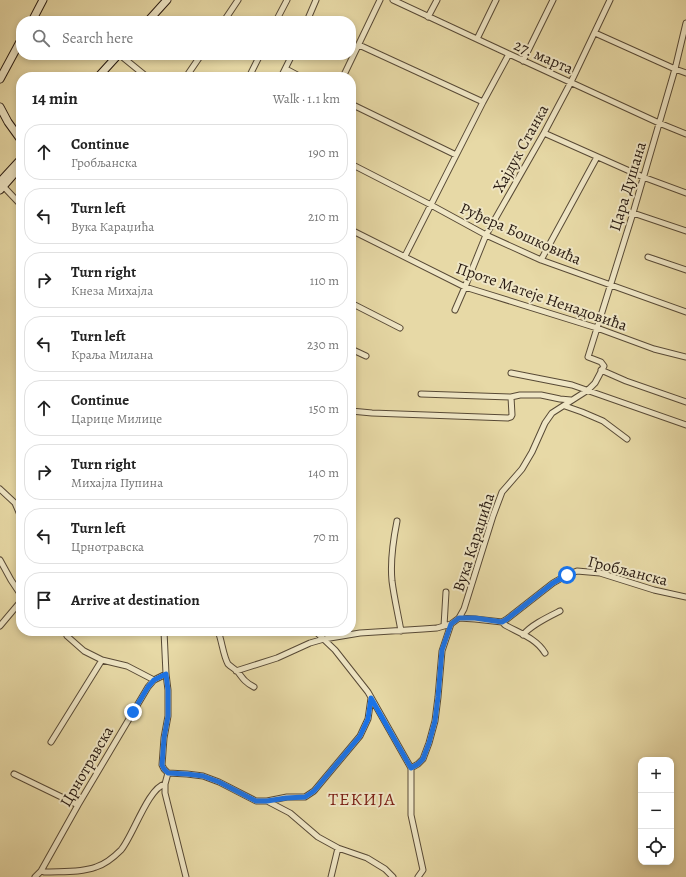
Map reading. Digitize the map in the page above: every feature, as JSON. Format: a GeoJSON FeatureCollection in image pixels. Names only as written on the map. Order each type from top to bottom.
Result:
{"type":"FeatureCollection","features":[{"type":"Feature","properties":{"kind":"main road"},"geometry":{"type":"LineString","coordinates":[[35,16],[43,0]]}},
{"type":"Feature","properties":{"kind":"main road"},"geometry":{"type":"LineString","coordinates":[[153,16],[167,0]]}},
{"type":"Feature","properties":{"kind":"main road"},"geometry":{"type":"LineString","coordinates":[[0,79],[16,49]]}},
{"type":"Feature","properties":{"kind":"main road"},"geometry":{"type":"LineString","coordinates":[[103,72],[114,60]]}},
{"type":"Feature","properties":{"kind":"main road"},"geometry":{"type":"LineString","coordinates":[[0,107],[16,133]]}},
{"type":"Feature","properties":{"kind":"main road"},"geometry":{"type":"LineString","coordinates":[[1,186],[16,166]]}},
{"type":"Feature","properties":{"kind":"main road"},"geometry":{"type":"LineString","coordinates":[[1,186],[16,171]]}},
{"type":"Feature","properties":{"kind":"street"},"geometry":{"type":"LineString","coordinates":[[227,16],[238,0]]}},
{"type":"Feature","properties":{"kind":"street"},"geometry":{"type":"LineString","coordinates":[[279,16],[287,0]]}},
{"type":"Feature","properties":{"kind":"street"},"geometry":{"type":"LineString","coordinates":[[309,16],[316,0]]}},
{"type":"Feature","properties":{"kind":"street"},"geometry":{"type":"LineString","coordinates":[[356,51],[380,0]]}},
{"type":"Feature","properties":{"kind":"street","name":"27. марта"},"geometry":{"type":"LineString","coordinates":[[393,0],[659,124],[686,134]]}},
{"type":"Feature","properties":{"kind":"street"},"geometry":{"type":"LineString","coordinates":[[428,17],[436,0]]}},
{"type":"Feature","properties":{"kind":"street"},"geometry":{"type":"LineString","coordinates":[[477,40],[496,0]]}},
{"type":"Feature","properties":{"kind":"street"},"geometry":{"type":"LineString","coordinates":[[523,61],[553,0]]}},
{"type":"Feature","properties":{"kind":"street","name":"Хајдук Станка"},"geometry":{"type":"LineString","coordinates":[[455,310],[486,235],[571,82],[610,0]]}},
{"type":"Feature","properties":{"kind":"street","name":"Цара Душана"},"geometry":{"type":"LineString","coordinates":[[601,370],[603,365],[601,362],[588,357],[633,213],[675,69],[686,23]]}},
{"type":"Feature","properties":{"kind":"street"},"geometry":{"type":"LineString","coordinates":[[595,32],[686,74]]}},
{"type":"Feature","properties":{"kind":"street"},"geometry":{"type":"LineString","coordinates":[[359,45],[483,102]]}},
{"type":"Feature","properties":{"kind":"street"},"geometry":{"type":"LineString","coordinates":[[405,256],[509,54]]}},
{"type":"Feature","properties":{"kind":"street"},"geometry":{"type":"LineString","coordinates":[[125,60],[141,72]]}},
{"type":"Feature","properties":{"kind":"street"},"geometry":{"type":"LineString","coordinates":[[189,72],[198,60]]}},
{"type":"Feature","properties":{"kind":"street"},"geometry":{"type":"LineString","coordinates":[[252,72],[258,60]]}},
{"type":"Feature","properties":{"kind":"street"},"geometry":{"type":"LineString","coordinates":[[284,72],[290,60]]}},
{"type":"Feature","properties":{"kind":"street"},"geometry":{"type":"LineString","coordinates":[[346,72],[352,60]]}},
{"type":"Feature","properties":{"kind":"street"},"geometry":{"type":"LineString","coordinates":[[286,69],[291,72]]}},
{"type":"Feature","properties":{"kind":"street"},"geometry":{"type":"LineString","coordinates":[[356,106],[456,155]]}},
{"type":"Feature","properties":{"kind":"street"},"geometry":{"type":"LineString","coordinates":[[544,133],[643,177],[686,193]]}},
{"type":"Feature","properties":{"kind":"street"},"geometry":{"type":"LineString","coordinates":[[541,260],[597,157]]}},
{"type":"Feature","properties":{"kind":"street","name":"Руђера Бошковића"},"geometry":{"type":"LineString","coordinates":[[356,167],[486,235],[541,260],[686,312]]}},
{"type":"Feature","properties":{"kind":"street"},"geometry":{"type":"LineString","coordinates":[[1,186],[16,200]]}},
{"type":"Feature","properties":{"kind":"street"},"geometry":{"type":"LineString","coordinates":[[633,213],[686,231]]}},
{"type":"Feature","properties":{"kind":"street","name":"Проте Матеје Ненадовића"},"geometry":{"type":"LineString","coordinates":[[356,232],[465,287],[597,328],[654,349],[686,357]]}},
{"type":"Feature","properties":{"kind":"street"},"geometry":{"type":"LineString","coordinates":[[648,257],[686,270]]}},
{"type":"Feature","properties":{"kind":"street"},"geometry":{"type":"LineString","coordinates":[[356,306],[400,328]]}},
{"type":"Feature","properties":{"kind":"street"},"geometry":{"type":"LineString","coordinates":[[356,351],[366,356]]}},
{"type":"Feature","properties":{"kind":"street"},"geometry":{"type":"LineString","coordinates":[[601,370],[626,381],[686,402]]}},
{"type":"Feature","properties":{"kind":"street","name":"Вука Караџића"},"geometry":{"type":"LineString","coordinates":[[459,618],[464,609],[502,492],[522,469],[532,452],[545,423],[552,413],[588,390],[595,383],[601,370]]}},
{"type":"Feature","properties":{"kind":"street"},"geometry":{"type":"LineString","coordinates":[[511,373],[572,384],[686,425]]}},
{"type":"Feature","properties":{"kind":"street"},"geometry":{"type":"LineString","coordinates":[[421,394],[512,397],[520,395],[541,395],[571,400]]}},
{"type":"Feature","properties":{"kind":"street"},"geometry":{"type":"LineString","coordinates":[[356,411],[511,418],[512,397]]}},
{"type":"Feature","properties":{"kind":"street"},"geometry":{"type":"LineString","coordinates":[[565,406],[603,421],[627,439]]}},
{"type":"Feature","properties":{"kind":"street"},"geometry":{"type":"LineString","coordinates":[[0,489],[16,505]]}},
{"type":"Feature","properties":{"kind":"street"},"geometry":{"type":"LineString","coordinates":[[397,521],[393,550],[392,574],[400,631]]}},
{"type":"Feature","properties":{"kind":"street"},"geometry":{"type":"LineString","coordinates":[[0,560],[16,588]]}},
{"type":"Feature","properties":{"kind":"street","name":"Гробљанска"},"geometry":{"type":"LineString","coordinates":[[502,622],[553,583],[578,571],[600,573],[654,590],[686,597]]}},
{"type":"Feature","properties":{"kind":"street"},"geometry":{"type":"LineString","coordinates":[[444,626],[446,592]]}},
{"type":"Feature","properties":{"kind":"street"},"geometry":{"type":"LineString","coordinates":[[0,626],[16,607]]}},
{"type":"Feature","properties":{"kind":"street"},"geometry":{"type":"LineString","coordinates":[[523,635],[546,618],[560,611]]}},
{"type":"Feature","properties":{"kind":"street"},"geometry":{"type":"LineString","coordinates":[[356,634],[430,628],[451,624],[459,618],[475,618],[502,622],[505,626],[534,641],[545,653]]}},
{"type":"Feature","properties":{"kind":"street"},"geometry":{"type":"LineString","coordinates":[[411,768],[423,759],[429,743],[435,721],[442,650],[451,624]]}},
{"type":"Feature","properties":{"kind":"street"},"geometry":{"type":"LineString","coordinates":[[67,636],[84,651],[102,660],[127,666],[154,680]]}},
{"type":"Feature","properties":{"kind":"street"},"geometry":{"type":"LineString","coordinates":[[164,636],[168,690],[168,716],[164,738],[162,765],[164,769],[168,773],[203,776],[219,782],[256,801],[305,797],[314,791],[360,736],[368,719],[371,698]]}},
{"type":"Feature","properties":{"kind":"street"},"geometry":{"type":"LineString","coordinates":[[219,636],[225,658],[229,665],[246,683],[254,687]]}},
{"type":"Feature","properties":{"kind":"street"},"geometry":{"type":"LineString","coordinates":[[321,636],[335,650],[368,692],[411,768],[411,815],[423,870],[418,877]]}},
{"type":"Feature","properties":{"kind":"street"},"geometry":{"type":"LineString","coordinates":[[236,671],[277,658],[310,643],[342,636]]}},
{"type":"Feature","properties":{"kind":"street"},"geometry":{"type":"LineString","coordinates":[[51,742],[102,660]]}},
{"type":"Feature","properties":{"kind":"street","name":"Црнотравска"},"geometry":{"type":"LineString","coordinates":[[35,877],[41,871],[148,687],[154,680],[166,674]]}},
{"type":"Feature","properties":{"kind":"street"},"geometry":{"type":"LineString","coordinates":[[168,773],[165,784],[165,793],[186,877]]}},
{"type":"Feature","properties":{"kind":"street"},"geometry":{"type":"LineString","coordinates":[[14,774],[78,805]]}},
{"type":"Feature","properties":{"kind":"street"},"geometry":{"type":"LineString","coordinates":[[41,871],[80,871],[95,868],[109,861],[121,850],[129,838],[148,800],[161,785],[165,784]]}},
{"type":"Feature","properties":{"kind":"street"},"geometry":{"type":"LineString","coordinates":[[267,801],[290,813],[318,838],[338,848],[367,858],[385,869],[392,877]]}},
{"type":"Feature","properties":{"kind":"street"},"geometry":{"type":"LineString","coordinates":[[331,877],[338,848]]}},
{"type":"Feature","properties":{"kind":"district","name":"ТЕКИЈА"},"geometry":{"type":"Point","coordinates":[362,799]}},
{"type":"Feature","properties":{"kind":"route"},"geometry":{"type":"LineString","coordinates":[[133,712],[154,680],[166,674],[168,690],[168,716],[162,754],[162,765],[164,769],[168,773],[203,776],[219,782],[256,801],[305,797],[314,791],[350,750],[360,736],[368,719],[371,698],[411,768],[423,759],[429,743],[435,721],[442,650],[451,624],[459,618],[475,618],[502,622],[553,583],[567,575]]}}]}
